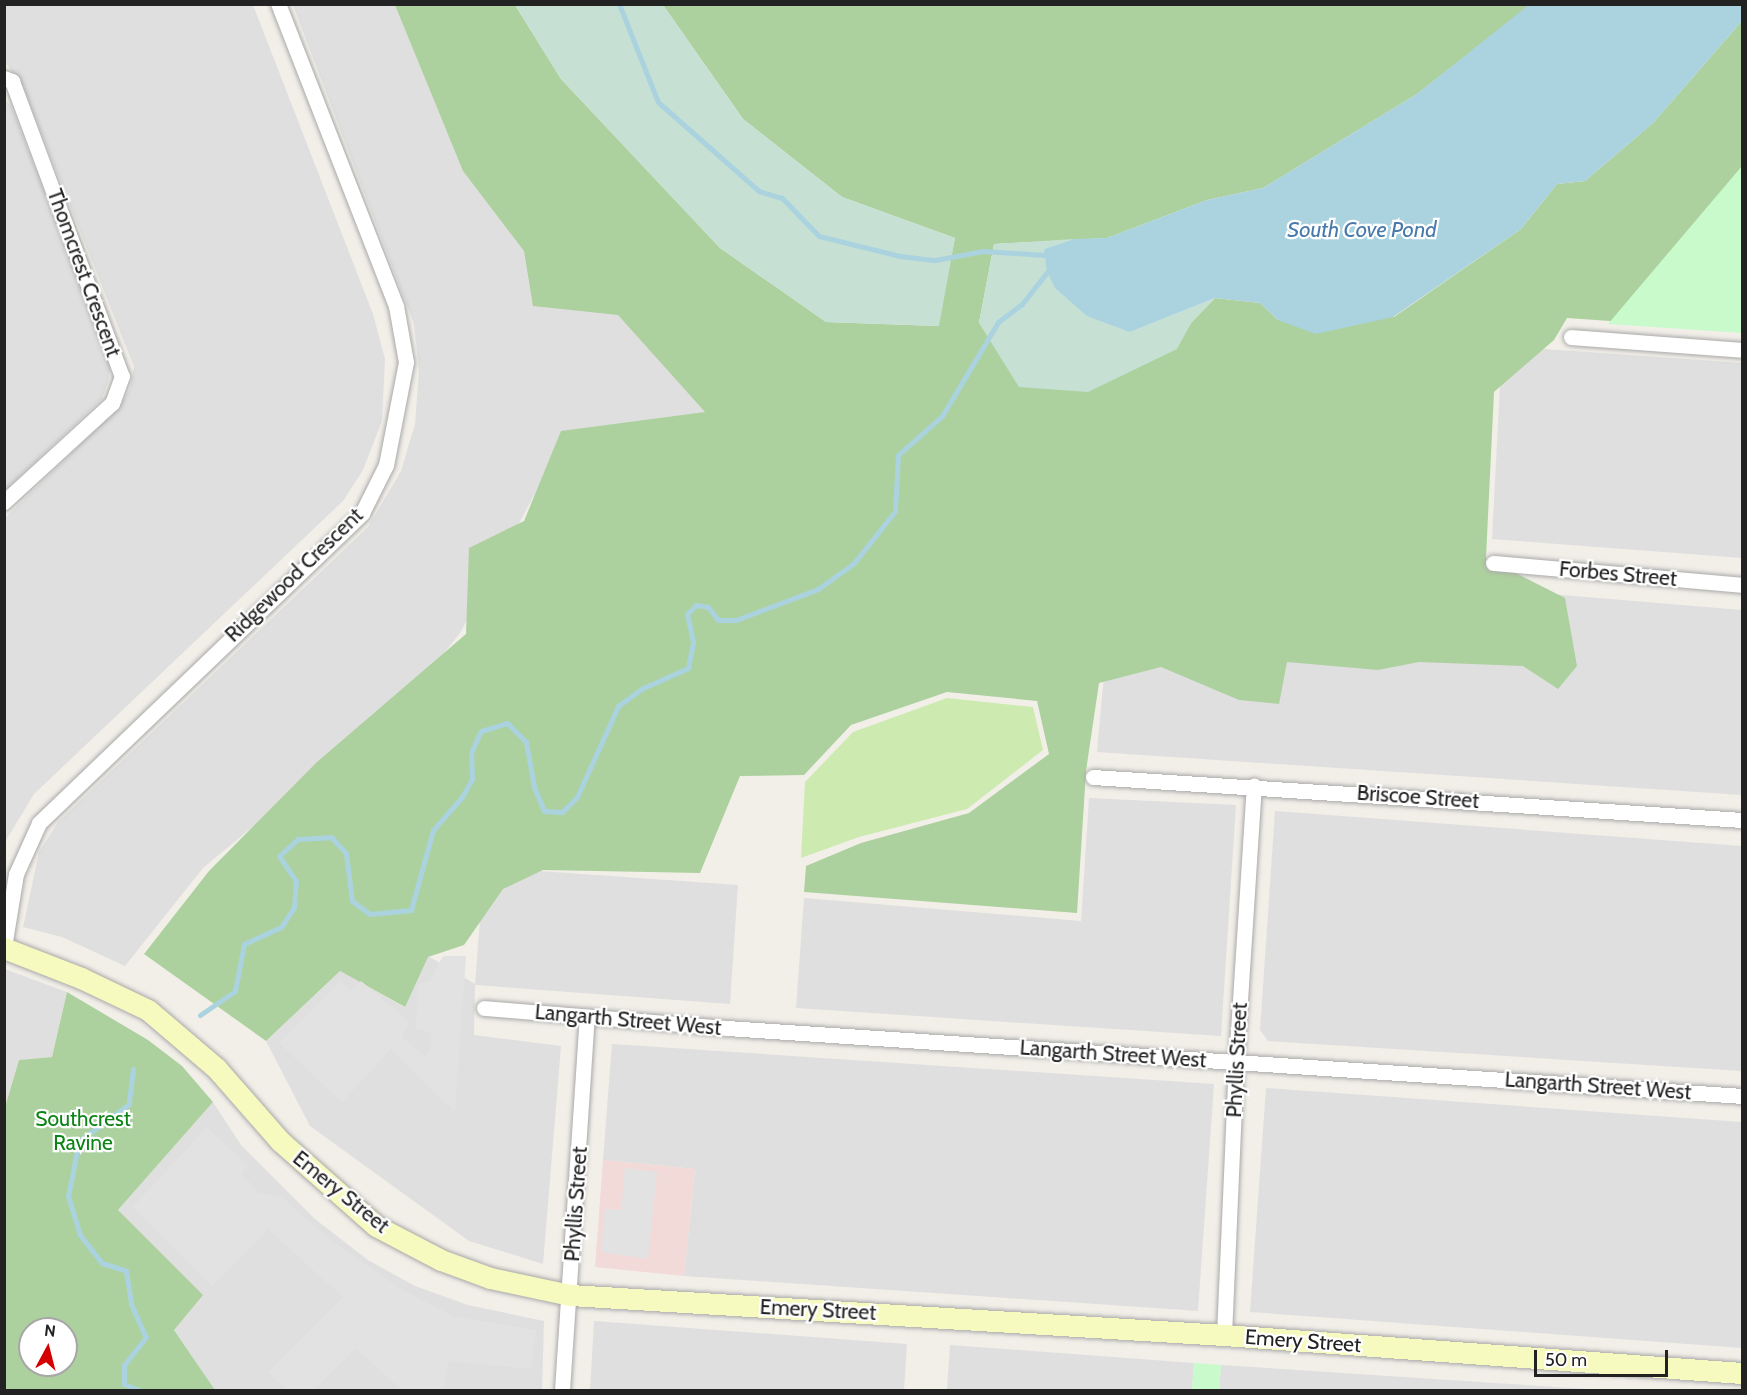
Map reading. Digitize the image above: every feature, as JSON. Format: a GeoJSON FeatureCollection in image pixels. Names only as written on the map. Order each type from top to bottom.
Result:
{"type":"FeatureCollection","features":[{"type":"Feature","properties":{"kind":"street","name":"Ridgewood Crescent"},"geometry":{"type":"LineString","coordinates":[[4,948],[16,874],[39,823],[362,513],[387,465],[406,362],[396,306],[279,4]]}},
{"type":"Feature","properties":{"kind":"street","name":"Thomcrest Crescent"},"geometry":{"type":"LineString","coordinates":[[4,78],[12,81],[122,376],[111,403],[4,502]]}},
{"type":"Feature","properties":{"kind":"street"},"geometry":{"type":"LineString","coordinates":[[1571,338],[1743,350]]}},
{"type":"Feature","properties":{"kind":"street","name":"Forbes Street"},"geometry":{"type":"LineString","coordinates":[[1493,563],[1743,585]]}},
{"type":"Feature","properties":{"kind":"street","name":"Briscoe Street"},"geometry":{"type":"LineString","coordinates":[[1093,777],[1743,820]]}},
{"type":"Feature","properties":{"kind":"street","name":"Phyllis Street"},"geometry":{"type":"LineString","coordinates":[[1224,1335],[1236,1062],[1254,786]]}},
{"type":"Feature","properties":{"kind":"street","name":"Emery Street"},"geometry":{"type":"LineString","coordinates":[[4,948],[72,974],[148,1011],[217,1069],[280,1142],[375,1226],[441,1260],[490,1278],[570,1295],[1224,1335],[1743,1373]]}},
{"type":"Feature","properties":{"kind":"street","name":"Langarth Street West"},"geometry":{"type":"LineString","coordinates":[[484,1008],[1743,1096]]}},
{"type":"Feature","properties":{"kind":"street","name":"Phyllis Street"},"geometry":{"type":"LineString","coordinates":[[562,1390],[587,1017]]}},
{"type":"Feature","properties":{"kind":"shaded area"},"geometry":{"type":"Polygon","coordinates":[[[5,5],[253,5],[373,314],[385,359],[382,421],[363,470],[343,501],[34,794],[5,842],[5,518],[121,405],[130,388],[134,367],[23,86],[5,62],[5,5]]]}},
{"type":"Feature","properties":{"kind":"shaded area"},"geometry":{"type":"Polygon","coordinates":[[[293,5],[419,5],[751,414],[566,436],[460,633],[391,720],[322,769],[203,868],[125,966],[62,937],[23,927],[39,852],[58,822],[368,527],[401,471],[415,424],[419,370],[414,324],[293,5]]]}},
{"type":"Feature","properties":{"kind":"shaded area"},"geometry":{"type":"Polygon","coordinates":[[[4,99],[11,106],[110,362],[109,380],[102,399],[5,490],[4,99]]]}},
{"type":"Feature","properties":{"kind":"shaded area"},"geometry":{"type":"Polygon","coordinates":[[[1502,346],[1742,363],[1742,558],[1492,539],[1502,346]]]}},
{"type":"Feature","properties":{"kind":"shaded area"},"geometry":{"type":"Polygon","coordinates":[[[1515,591],[1742,610],[1742,795],[1097,752],[1109,620],[1515,591]]]}},
{"type":"Feature","properties":{"kind":"shaded area"},"geometry":{"type":"Polygon","coordinates":[[[1089,798],[1236,805],[1221,1036],[796,1008],[804,898],[1081,921],[1089,798]]]}},
{"type":"Feature","properties":{"kind":"shaded area"},"geometry":{"type":"Polygon","coordinates":[[[1275,811],[1742,846],[1742,1071],[1268,1041],[1260,1030],[1275,811]]]}},
{"type":"Feature","properties":{"kind":"shaded area"},"geometry":{"type":"Polygon","coordinates":[[[484,867],[738,885],[730,1004],[475,985],[474,1035],[561,1046],[543,1264],[469,1241],[310,1126],[266,1041],[340,971],[404,1007],[428,956],[475,984],[484,867]]]}},
{"type":"Feature","properties":{"kind":"shaded area"},"geometry":{"type":"Polygon","coordinates":[[[443,956],[466,956],[455,1112],[391,1049],[342,1102],[279,1043],[341,980],[351,991],[361,981],[410,1022],[401,1036],[425,1057],[431,1049],[430,1032],[416,1029],[418,984],[430,981],[443,956]]]}},
{"type":"Feature","properties":{"kind":"shaded area"},"geometry":{"type":"Polygon","coordinates":[[[5,969],[67,992],[52,1057],[19,1060],[5,1107],[5,969]]]}},
{"type":"Feature","properties":{"kind":"shaded area"},"geometry":{"type":"Polygon","coordinates":[[[612,1044],[1214,1084],[1198,1311],[684,1276],[695,1169],[603,1160],[612,1044]]]}},
{"type":"Feature","properties":{"kind":"shaded area"},"geometry":{"type":"Polygon","coordinates":[[[1266,1088],[1742,1122],[1742,1348],[1250,1312],[1266,1088]]]}},
{"type":"Feature","properties":{"kind":"shaded area"},"geometry":{"type":"Polygon","coordinates":[[[213,1102],[241,1145],[315,1219],[368,1260],[415,1286],[468,1305],[544,1321],[542,1390],[215,1390],[174,1330],[118,1210],[213,1102]]]}},
{"type":"Feature","properties":{"kind":"shaded area"},"geometry":{"type":"Polygon","coordinates":[[[207,1127],[248,1166],[241,1173],[259,1193],[282,1197],[328,1238],[401,1289],[455,1317],[536,1330],[532,1369],[449,1361],[443,1390],[402,1390],[355,1348],[315,1390],[287,1390],[268,1372],[343,1297],[268,1229],[212,1286],[133,1207],[207,1127]]]}},
{"type":"Feature","properties":{"kind":"shaded area"},"geometry":{"type":"Polygon","coordinates":[[[603,1160],[695,1169],[684,1276],[595,1267],[603,1160]]]}},
{"type":"Feature","properties":{"kind":"shaded area"},"geometry":{"type":"Polygon","coordinates":[[[625,1168],[657,1172],[648,1259],[601,1252],[605,1209],[621,1210],[625,1168]]]}},
{"type":"Feature","properties":{"kind":"shaded area"},"geometry":{"type":"Polygon","coordinates":[[[594,1321],[907,1344],[904,1390],[590,1390],[594,1321]]]}},
{"type":"Feature","properties":{"kind":"shaded area"},"geometry":{"type":"Polygon","coordinates":[[[950,1345],[1194,1363],[1192,1390],[947,1390],[950,1345]]]}},
{"type":"Feature","properties":{"kind":"shaded area"},"geometry":{"type":"Polygon","coordinates":[[[1221,1365],[1602,1390],[1219,1390],[1221,1365]]]}},
{"type":"Feature","properties":{"kind":"green space"},"geometry":{"type":"Polygon","coordinates":[[[395,5],[515,5],[561,79],[720,248],[826,322],[938,326],[955,238],[842,197],[743,119],[663,5],[1530,5],[1417,94],[1263,188],[1207,200],[1107,238],[994,244],[979,323],[1176,349],[1191,323],[1215,298],[1260,303],[1278,320],[1394,317],[1521,229],[1557,184],[1585,181],[1653,123],[1742,21],[1742,244],[1653,324],[1567,318],[1554,340],[1494,392],[1486,558],[1565,598],[1577,666],[1558,689],[1523,666],[1419,662],[1378,670],[1287,662],[1279,704],[1239,700],[1161,667],[1099,683],[1086,771],[1077,913],[804,892],[806,866],[861,843],[969,813],[1049,754],[1037,701],[947,692],[851,725],[804,775],[740,776],[700,873],[543,870],[503,889],[464,945],[428,957],[405,1007],[340,971],[266,1041],[144,954],[209,871],[317,762],[466,634],[469,548],[524,521],[561,431],[705,412],[618,315],[533,306],[524,251],[463,171],[395,5]]]}},
{"type":"Feature","properties":{"kind":"green space"},"geometry":{"type":"Polygon","coordinates":[[[515,5],[663,5],[743,119],[842,197],[955,238],[939,326],[826,322],[720,248],[561,79],[515,5]]]}},
{"type":"Feature","properties":{"kind":"green space"},"geometry":{"type":"Polygon","coordinates":[[[1742,166],[1742,333],[1608,324],[1742,166]]]}},
{"type":"Feature","properties":{"kind":"green space"},"geometry":{"type":"Polygon","coordinates":[[[1074,239],[1044,249],[1130,332],[1215,298],[1191,323],[1177,349],[1088,392],[1019,387],[979,323],[994,244],[1074,239]]]}},
{"type":"Feature","properties":{"kind":"green space"},"geometry":{"type":"Polygon","coordinates":[[[947,698],[1033,707],[1043,750],[967,809],[859,837],[801,858],[805,782],[853,732],[947,698]]]}},
{"type":"Feature","properties":{"kind":"green space","name":"Southcrest Ravine"},"geometry":{"type":"Polygon","coordinates":[[[67,992],[148,1040],[182,1066],[213,1102],[118,1210],[203,1295],[174,1330],[215,1390],[5,1390],[5,1107],[19,1060],[52,1057],[67,992]]]}},
{"type":"Feature","properties":{"kind":"green space"},"geometry":{"type":"Polygon","coordinates":[[[1194,1363],[1221,1365],[1219,1390],[1192,1390],[1194,1363]]]}},
{"type":"Feature","properties":{"kind":"water","name":"South Cove Pond"},"geometry":{"type":"Polygon","coordinates":[[[1530,4],[1742,5],[1742,21],[1653,123],[1585,181],[1557,184],[1521,229],[1393,317],[1316,334],[1278,320],[1260,303],[1215,298],[1130,332],[1087,316],[1055,288],[1047,272],[1044,249],[1074,239],[1107,238],[1207,200],[1263,188],[1417,94],[1530,4]]]}},
{"type":"Feature","properties":{"kind":"waterway"},"geometry":{"type":"LineString","coordinates":[[619,4],[658,102],[759,191],[782,198],[819,236],[900,256],[935,260],[983,251],[1045,255]]}},
{"type":"Feature","properties":{"kind":"waterway"},"geometry":{"type":"LineString","coordinates":[[200,1015],[235,991],[244,944],[281,927],[294,908],[296,881],[279,856],[298,839],[331,837],[346,853],[352,901],[370,914],[411,910],[433,830],[462,797],[472,779],[471,753],[481,731],[507,723],[526,742],[534,787],[544,811],[562,812],[577,797],[618,706],[641,689],[688,668],[693,642],[687,614],[696,605],[708,607],[718,620],[736,620],[818,589],[854,563],[895,511],[898,455],[942,416],[998,322],[1022,304],[1047,272]]}},
{"type":"Feature","properties":{"kind":"waterway"},"geometry":{"type":"LineString","coordinates":[[133,1069],[129,1104],[79,1141],[68,1196],[80,1235],[102,1263],[126,1271],[131,1304],[146,1337],[124,1365],[124,1384],[139,1390]]}}]}
